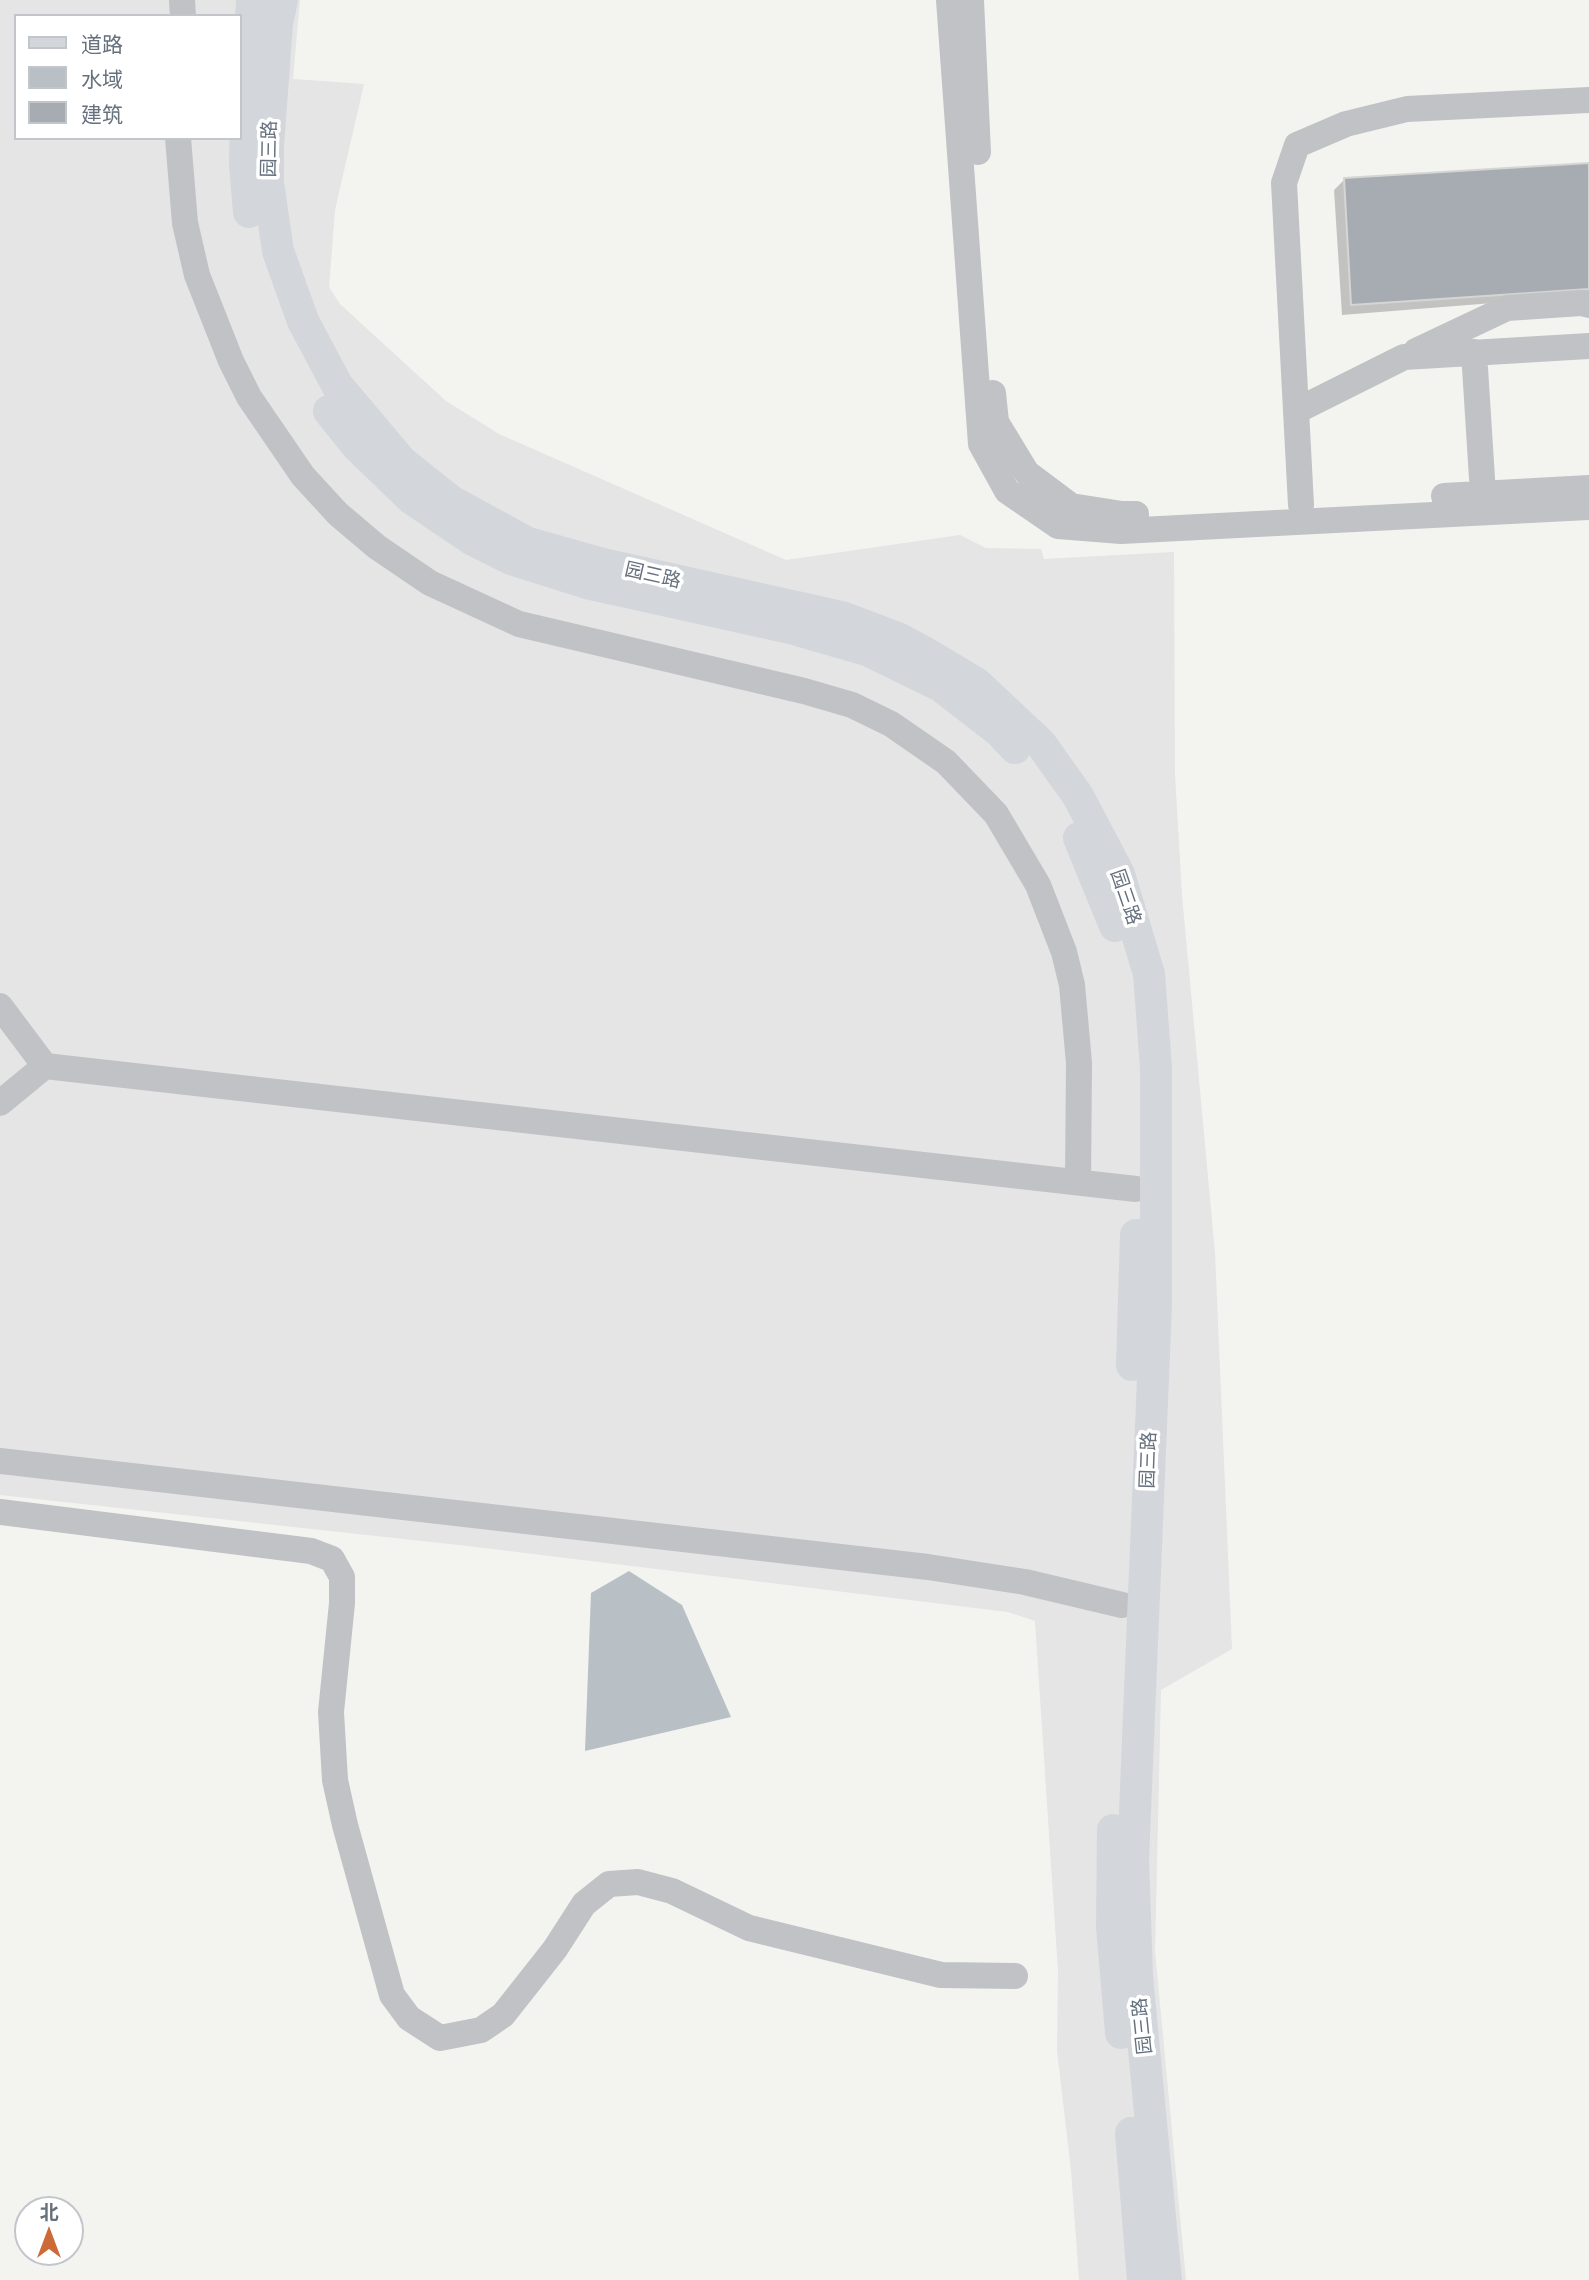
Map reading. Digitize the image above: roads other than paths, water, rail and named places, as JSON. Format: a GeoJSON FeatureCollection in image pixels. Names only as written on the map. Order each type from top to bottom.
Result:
{"type":"FeatureCollection","features":[{"type":"Feature","properties":{"kind":"main road","name":"园三路"},"geometry":{"type":"LineString","coordinates":[[252,0],[245,164],[255,240],[263,276],[277,314],[313,388],[332,415],[383,474],[412,499],[473,540],[511,559],[590,584],[794,629],[867,650],[941,686],[999,731],[1046,784],[1084,846],[1112,917],[1124,960],[1134,1037],[1136,1189],[1112,1927],[1143,2280]]}},
{"type":"Feature","properties":{"kind":"main road","name":"园三路"},"geometry":{"type":"LineString","coordinates":[[282,0],[275,37],[268,145],[268,183],[278,251],[303,321],[337,384],[402,462],[451,501],[528,543],[598,563],[842,617],[900,639],[953,668],[1011,713],[1060,767],[1093,820],[1119,874],[1149,974],[1156,1044],[1157,1293],[1133,1873],[1137,1976],[1166,2280]]}},
{"type":"Feature","properties":{"kind":"street"},"geometry":{"type":"LineString","coordinates":[[954,2],[996,422],[1027,474],[1071,506],[1122,514],[1589,488]]}},
{"type":"Feature","properties":{"kind":"street"},"geometry":{"type":"LineString","coordinates":[[954,2],[981,444],[1007,491],[1058,526],[1121,531],[1589,507]]}},
{"type":"Feature","properties":{"kind":"street"},"geometry":{"type":"LineString","coordinates":[[1301,505],[1284,183],[1297,145],[1346,124],[1407,109],[1589,100]]}},
{"type":"Feature","properties":{"kind":"street"},"geometry":{"type":"LineString","coordinates":[[178,140],[179,169],[191,249],[212,318],[231,361],[249,397],[303,476],[338,514],[377,547],[430,583],[519,624],[804,691],[852,705],[891,724],[946,762],[996,814],[1038,886],[1064,952],[1072,985],[1079,1063],[1078,1182]]}},
{"type":"Feature","properties":{"kind":"street"},"geometry":{"type":"LineString","coordinates":[[1296,411],[1507,308],[1581,303],[1589,305]]}},
{"type":"Feature","properties":{"kind":"street"},"geometry":{"type":"LineString","coordinates":[[1404,357],[1589,346]]}},
{"type":"Feature","properties":{"kind":"street"},"geometry":{"type":"LineString","coordinates":[[1474,352],[1483,494]]}},
{"type":"Feature","properties":{"kind":"street"},"geometry":{"type":"LineString","coordinates":[[0,1006],[45,1066]]}},
{"type":"Feature","properties":{"kind":"street"},"geometry":{"type":"LineString","coordinates":[[0,1102],[45,1066],[1136,1189]]}},
{"type":"Feature","properties":{"kind":"street"},"geometry":{"type":"LineString","coordinates":[[0,1461],[929,1566],[1025,1582],[1122,1605]]}},
{"type":"Feature","properties":{"kind":"street"},"geometry":{"type":"LineString","coordinates":[[0,1512],[311,1551],[332,1559],[341,1577],[342,1603],[331,1712],[335,1780],[345,1825],[393,1994],[409,2018],[440,2038],[481,2030],[503,2015],[555,1949],[584,1904],[609,1884],[638,1882],[672,1891],[749,1928],[941,1975],[1015,1976]]}},
{"type":"Feature","properties":{"kind":"water"},"geometry":{"type":"Polygon","coordinates":[[[629,1571],[682,1605],[731,1717],[585,1751],[591,1593],[629,1571]]]}}]}
